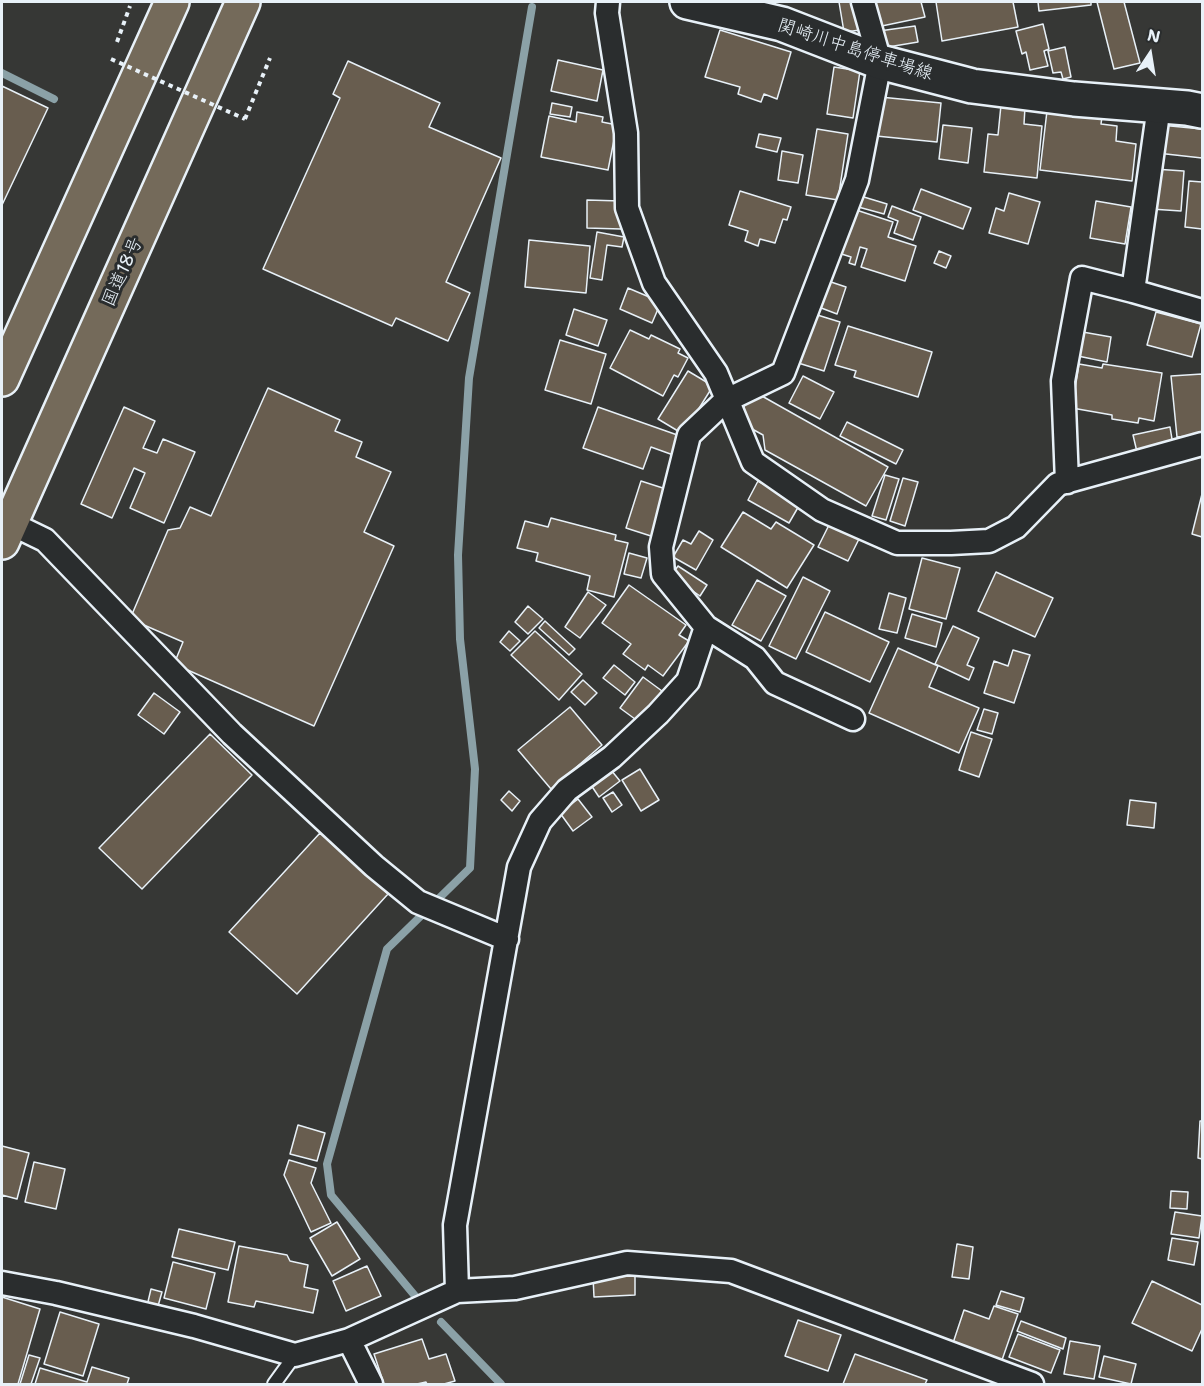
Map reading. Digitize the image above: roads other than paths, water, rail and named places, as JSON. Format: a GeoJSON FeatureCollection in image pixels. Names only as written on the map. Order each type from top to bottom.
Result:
{"type":"FeatureCollection","features":[{"type":"Feature","properties":{"kind":"highway"},"geometry":{"type":"LineString","coordinates":[[2,379],[172,2]]}},
{"type":"Feature","properties":{"kind":"highway","name":"国道18号"},"geometry":{"type":"LineString","coordinates":[[6,533],[243,2]]}},
{"type":"Feature","properties":{"kind":"main road","name":"関崎川中島停車場線"},"geometry":{"type":"LineString","coordinates":[[687,2],[782,24],[880,62],[972,86],[1074,99],[1203,111]]}},
{"type":"Feature","properties":{"kind":"street"},"geometry":{"type":"LineString","coordinates":[[608,2],[607,13],[626,133],[627,208],[654,283],[716,373],[725,400],[753,462],[822,510],[897,543],[989,541],[1016,527],[1058,484],[1203,444]]}},
{"type":"Feature","properties":{"kind":"street"},"geometry":{"type":"LineString","coordinates":[[853,719],[775,683],[755,658],[706,627],[663,574],[661,547],[689,435],[725,400],[783,373],[857,180],[880,62],[862,2]]}},
{"type":"Feature","properties":{"kind":"street"},"geometry":{"type":"LineString","coordinates":[[1133,291],[1159,106]]}},
{"type":"Feature","properties":{"kind":"street"},"geometry":{"type":"LineString","coordinates":[[1067,482],[1063,381],[1082,278],[1203,311]]}},
{"type":"Feature","properties":{"kind":"street"},"geometry":{"type":"LineString","coordinates":[[6,533],[45,540],[232,734],[374,866],[427,906],[507,939]]}},
{"type":"Feature","properties":{"kind":"street"},"geometry":{"type":"LineString","coordinates":[[457,1291],[455,1225],[519,867],[540,821],[567,790],[612,757],[658,714],[687,681],[706,627]]}},
{"type":"Feature","properties":{"kind":"street"},"geometry":{"type":"LineString","coordinates":[[2,1283],[56,1293],[194,1326],[295,1355],[349,1340],[457,1291],[515,1288],[627,1263],[731,1271],[1032,1384]]}},
{"type":"Feature","properties":{"kind":"street"},"geometry":{"type":"LineString","coordinates":[[349,1340],[371,1384]]}},
{"type":"Feature","properties":{"kind":"lane"},"geometry":{"type":"LineString","coordinates":[[274,1384],[295,1355]]}},
{"type":"Feature","properties":{"kind":"waterway"},"geometry":{"type":"LineString","coordinates":[[416,1297],[331,1195],[327,1164],[387,949],[470,868],[475,769],[460,639],[458,555],[469,378],[532,7]]}},
{"type":"Feature","properties":{"kind":"waterway"},"geometry":{"type":"LineString","coordinates":[[2,73],[54,99]]}},
{"type":"Feature","properties":{"kind":"waterway"},"geometry":{"type":"LineString","coordinates":[[441,1322],[501,1384]]}}]}
